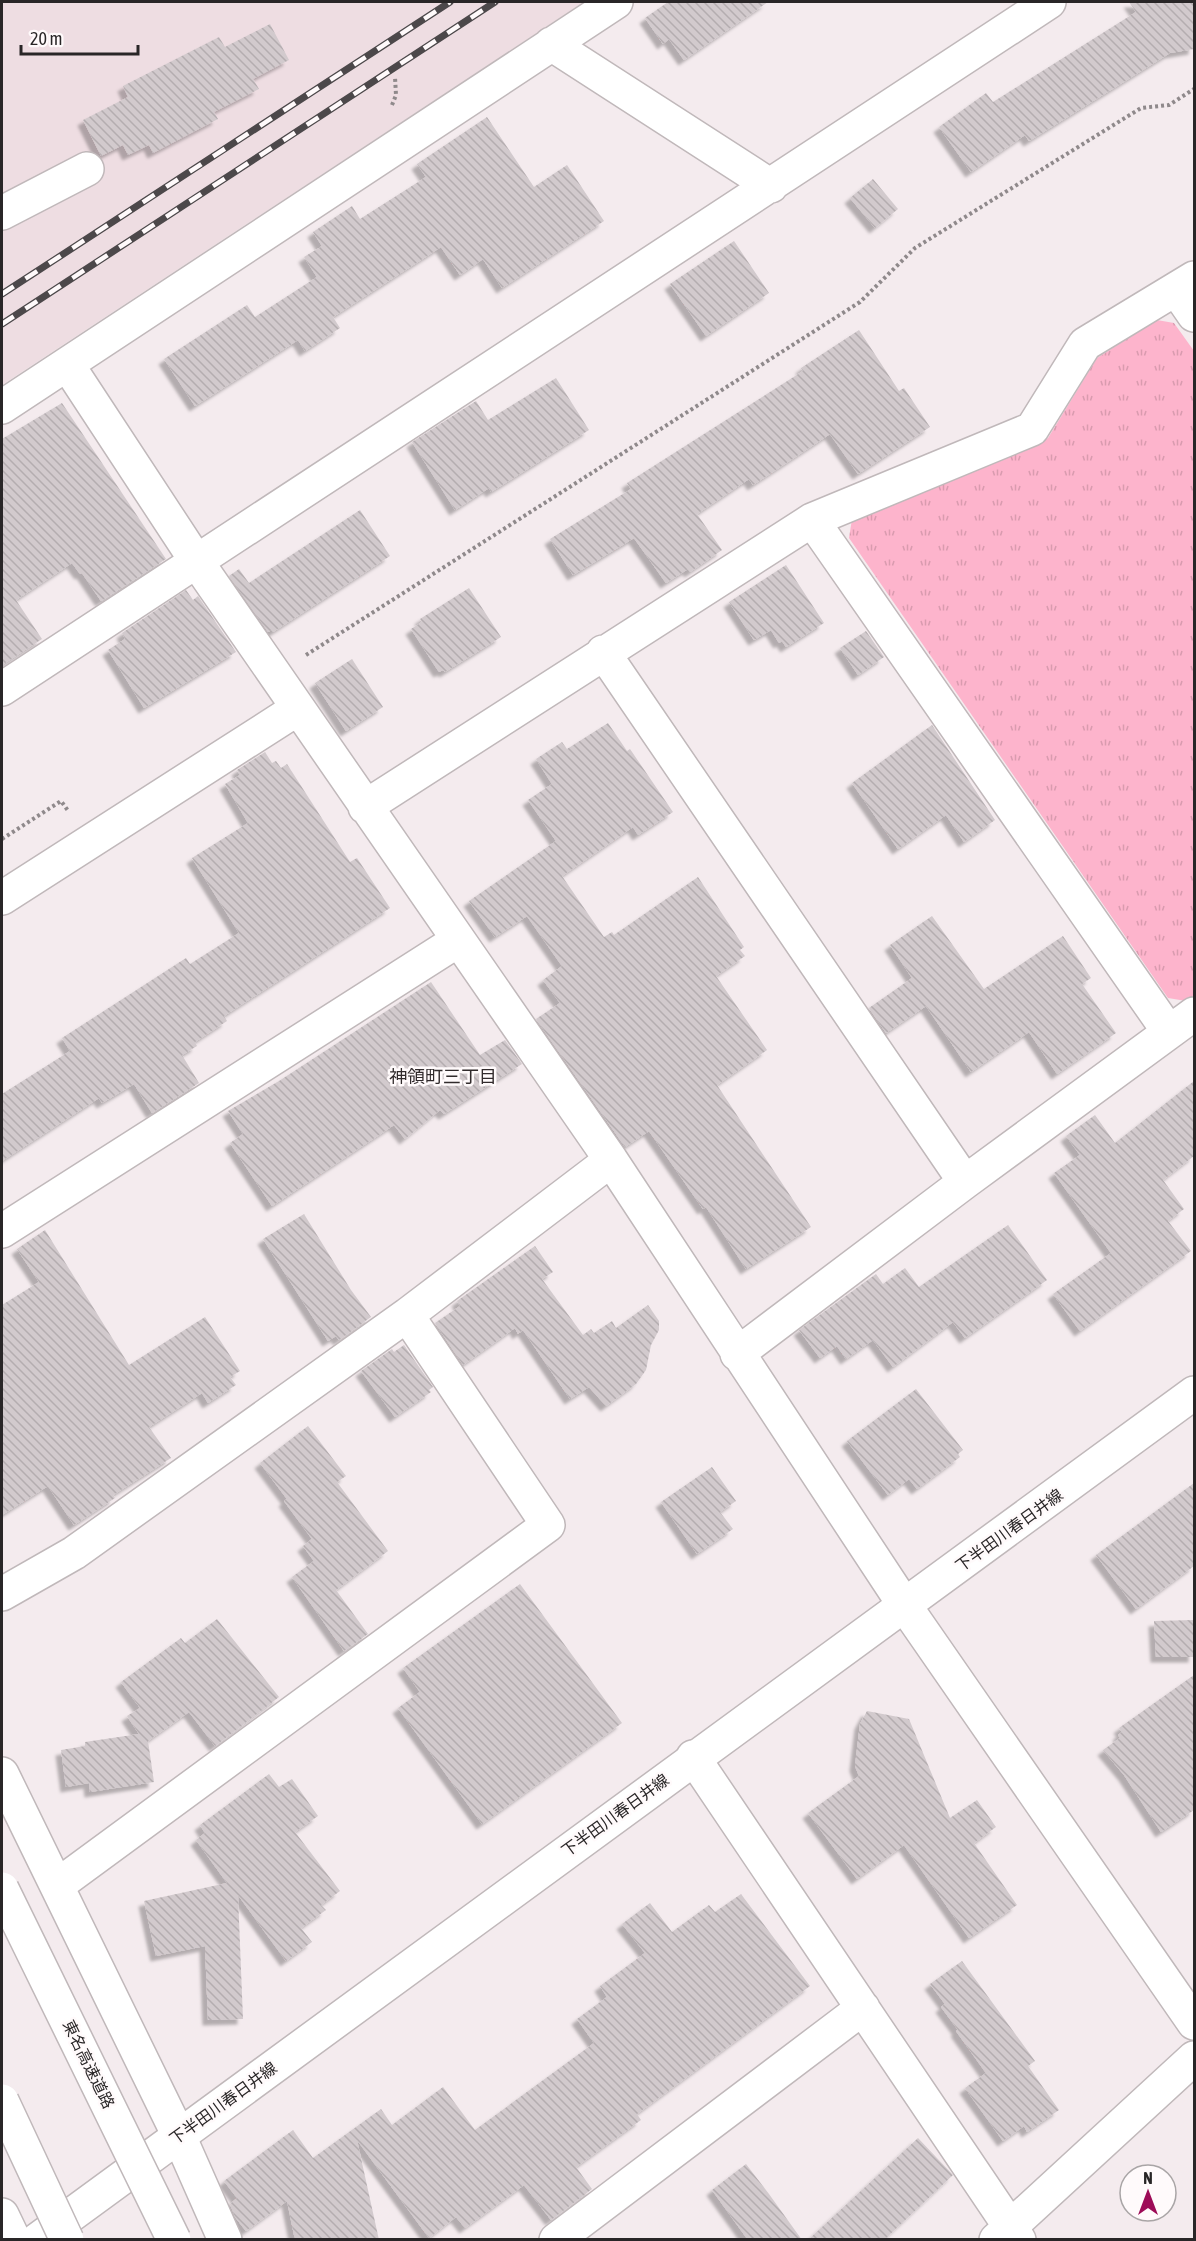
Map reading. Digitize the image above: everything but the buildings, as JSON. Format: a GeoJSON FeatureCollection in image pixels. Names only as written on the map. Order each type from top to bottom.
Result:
{"type":"FeatureCollection","features":[{"type":"Feature","properties":{"kind":"main road"},"geometry":{"type":"LineString","coordinates":[[2,407],[616,2]]}},
{"type":"Feature","properties":{"kind":"main road"},"geometry":{"type":"LineString","coordinates":[[2,689],[1049,2]]}},
{"type":"Feature","properties":{"kind":"main road"},"geometry":{"type":"LineString","coordinates":[[551,44],[771,186]]}},
{"type":"Feature","properties":{"kind":"main road"},"geometry":{"type":"LineString","coordinates":[[2,213],[87,169]]}},
{"type":"Feature","properties":{"kind":"main road"},"geometry":{"type":"LineString","coordinates":[[365,807],[603,652],[812,520],[1032,429],[1085,344],[1185,283],[1194,315]]}},
{"type":"Feature","properties":{"kind":"main road"},"geometry":{"type":"LineString","coordinates":[[67,364],[197,562],[277,674],[297,709],[611,1160],[736,1354],[905,1606],[1194,2023]]}},
{"type":"Feature","properties":{"kind":"main road"},"geometry":{"type":"LineString","coordinates":[[736,1354],[1182,1023],[812,520]]}},
{"type":"Feature","properties":{"kind":"main road"},"geometry":{"type":"LineString","coordinates":[[603,652],[965,1182]]}},
{"type":"Feature","properties":{"kind":"main road"},"geometry":{"type":"LineString","coordinates":[[2,898],[297,709]]}},
{"type":"Feature","properties":{"kind":"main road"},"geometry":{"type":"LineString","coordinates":[[2,1231],[457,941]]}},
{"type":"Feature","properties":{"kind":"main road"},"geometry":{"type":"LineString","coordinates":[[2,1594],[74,1553],[407,1315],[611,1160]]}},
{"type":"Feature","properties":{"kind":"main road"},"geometry":{"type":"LineString","coordinates":[[58,1885],[548,1525],[407,1315]]}},
{"type":"Feature","properties":{"kind":"main road","name":"下半田川春日井線"},"geometry":{"type":"LineString","coordinates":[[37,2240],[693,1758],[1194,1394]]}},
{"type":"Feature","properties":{"kind":"main road"},"geometry":{"type":"LineString","coordinates":[[693,1758],[862,2008],[1008,2235],[1194,2058]]}},
{"type":"Feature","properties":{"kind":"main road"},"geometry":{"type":"LineString","coordinates":[[2,1774],[179,2136],[225,2240]]}},
{"type":"Feature","properties":{"kind":"main road","name":"東名高速道路"},"geometry":{"type":"LineString","coordinates":[[2,1889],[174,2240]]}},
{"type":"Feature","properties":{"kind":"main road"},"geometry":{"type":"LineString","coordinates":[[556,2240],[862,2008]]}},
{"type":"Feature","properties":{"kind":"main road"},"geometry":{"type":"LineString","coordinates":[[2,2101],[67,2240]]}},
{"type":"Feature","properties":{"kind":"main road"},"geometry":{"type":"LineString","coordinates":[[2,2215],[15,2240]]}},
{"type":"Feature","properties":{"kind":"path"},"geometry":{"type":"LineString","coordinates":[[277,674],[860,302],[915,248],[1141,108],[1169,105],[1194,89]]}},
{"type":"Feature","properties":{"kind":"path"},"geometry":{"type":"LineString","coordinates":[[2,839],[61,801],[70,814],[80,807]]}},
{"type":"Feature","properties":{"kind":"shaded area"},"geometry":{"type":"Polygon","coordinates":[[[2,2],[584,2],[2,385],[2,2]]]}},
{"type":"Feature","properties":{"kind":"green space"},"geometry":{"type":"Polygon","coordinates":[[[1157,320],[1174,323],[1194,351],[1194,995],[1186,1001],[1168,998],[849,538],[852,519],[1048,438],[1097,358],[1157,320]]]}},
{"type":"Feature","properties":{"kind":"railway"},"geometry":{"type":"LineString","coordinates":[[2,294],[450,2]]}},
{"type":"Feature","properties":{"kind":"railway"},"geometry":{"type":"LineString","coordinates":[[2,324],[495,2]]}},
{"type":"Feature","properties":{"kind":"district","name":"神領町三丁目"},"geometry":{"type":"Point","coordinates":[443,1076]}}]}
